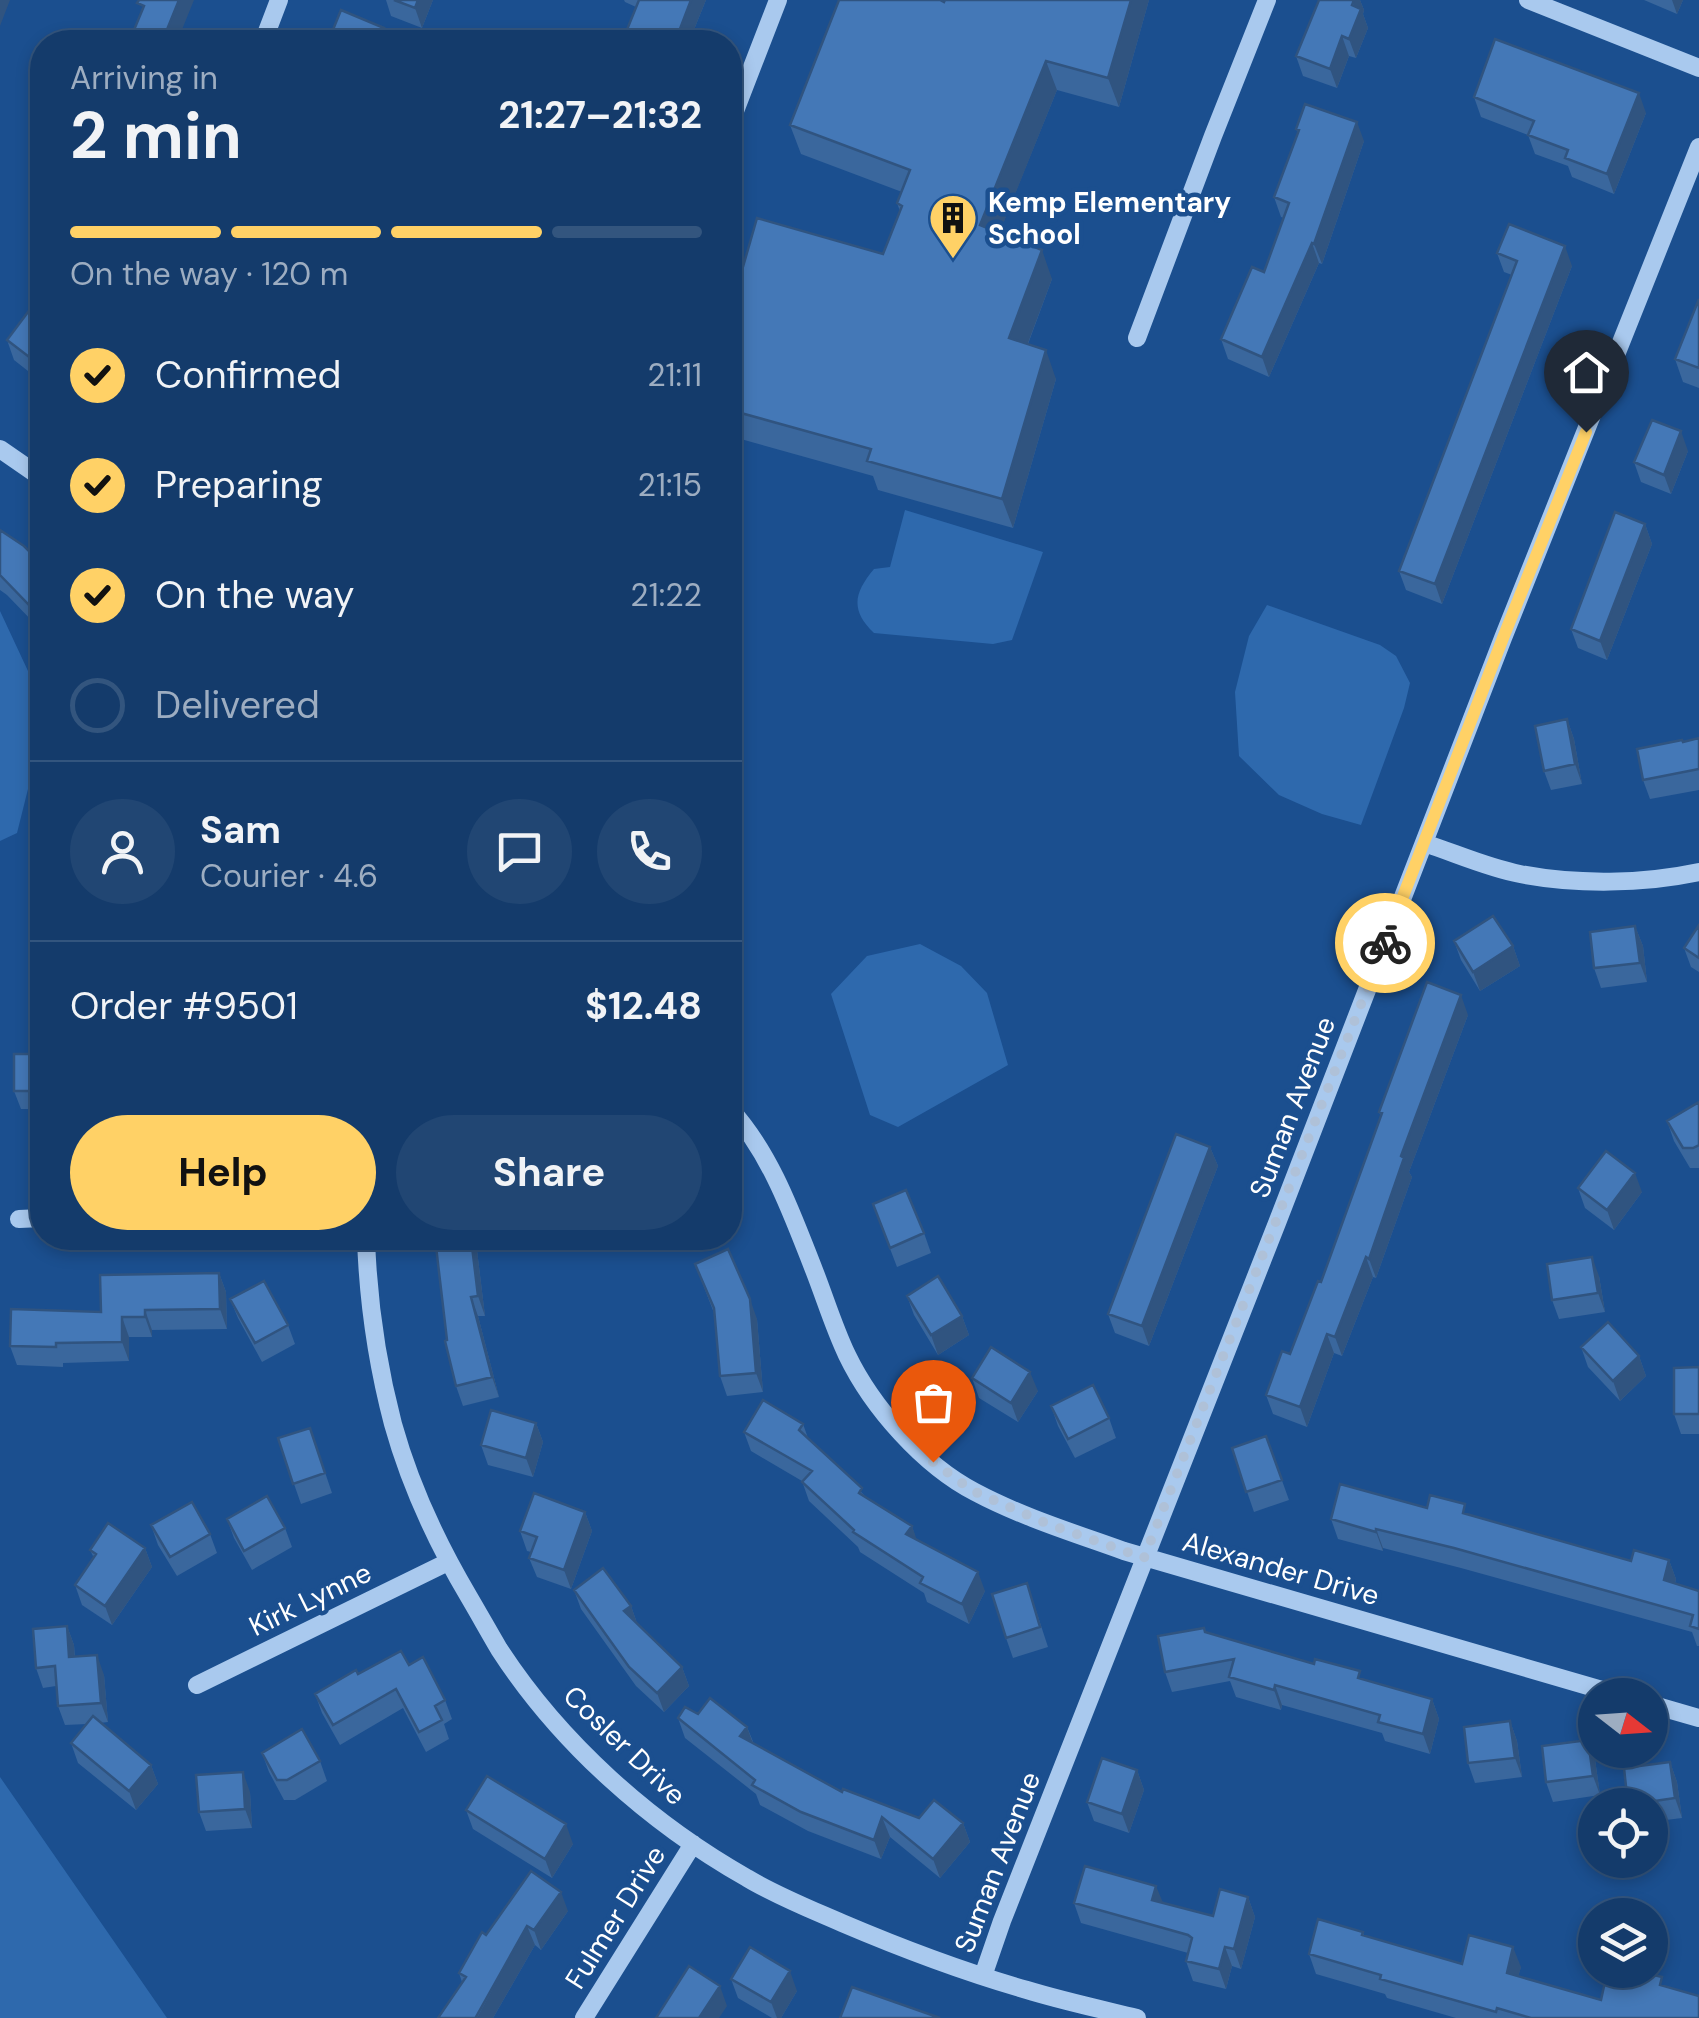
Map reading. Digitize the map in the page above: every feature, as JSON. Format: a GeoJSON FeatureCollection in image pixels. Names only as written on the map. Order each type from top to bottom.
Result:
{"type":"FeatureCollection","features":[{"type":"Feature","properties":{"kind":"street"},"geometry":{"type":"LineString","coordinates":[[268,30],[280,0]]}},
{"type":"Feature","properties":{"kind":"street"},"geometry":{"type":"LineString","coordinates":[[742,93],[778,0]]}},
{"type":"Feature","properties":{"kind":"street"},"geometry":{"type":"LineString","coordinates":[[1138,338],[1267,0]]}},
{"type":"Feature","properties":{"kind":"street"},"geometry":{"type":"LineString","coordinates":[[1528,0],[1699,68]]}},
{"type":"Feature","properties":{"kind":"street","name":"Suman Avenue"},"geometry":{"type":"LineString","coordinates":[[983,1976],[1503,638],[1699,147]]}},
{"type":"Feature","properties":{"kind":"street"},"geometry":{"type":"LineString","coordinates":[[0,449],[30,470]]}},
{"type":"Feature","properties":{"kind":"street"},"geometry":{"type":"LineString","coordinates":[[1424,843],[1519,874],[1632,880],[1699,872]]}},
{"type":"Feature","properties":{"kind":"street","name":"Alexander Drive"},"geometry":{"type":"LineString","coordinates":[[742,1125],[768,1161],[848,1355],[870,1395],[899,1431],[973,1491],[1048,1524],[1144,1558],[1578,1683]]}},
{"type":"Feature","properties":{"kind":"street"},"geometry":{"type":"LineString","coordinates":[[19,1218],[30,1218]]}},
{"type":"Feature","properties":{"kind":"street","name":"Cosler Drive"},"geometry":{"type":"LineString","coordinates":[[366,1250],[378,1360],[394,1426],[416,1490],[448,1562],[500,1650],[541,1705],[586,1755],[636,1801],[693,1844],[747,1879],[803,1906],[983,1976],[1137,2018]]}},
{"type":"Feature","properties":{"kind":"street","name":"Kirk Lynne"},"geometry":{"type":"LineString","coordinates":[[196,1685],[448,1562]]}},
{"type":"Feature","properties":{"kind":"street"},"geometry":{"type":"LineString","coordinates":[[1668,1709],[1699,1718]]}},
{"type":"Feature","properties":{"kind":"street","name":"Fulmer Drive"},"geometry":{"type":"LineString","coordinates":[[584,2018],[693,1844]]}},
{"type":"Feature","properties":{"kind":"shaded area"},"geometry":{"type":"Polygon","coordinates":[[[905,510],[1043,552],[1012,640],[993,644],[874,633],[866,625],[858,609],[859,594],[874,569],[890,567],[905,510]]]}},
{"type":"Feature","properties":{"kind":"shaded area"},"geometry":{"type":"Polygon","coordinates":[[[1267,605],[1380,645],[1396,656],[1410,683],[1361,825],[1322,814],[1279,795],[1239,756],[1235,692],[1249,636],[1267,605]]]}},
{"type":"Feature","properties":{"kind":"shaded area"},"geometry":{"type":"Polygon","coordinates":[[[0,611],[30,675],[30,781],[17,833],[0,841],[0,611]]]}},
{"type":"Feature","properties":{"kind":"shaded area"},"geometry":{"type":"Polygon","coordinates":[[[920,944],[961,966],[987,993],[1008,1065],[898,1127],[870,1115],[831,994],[867,956],[920,944]]]}},
{"type":"Feature","properties":{"kind":"shaded area"},"geometry":{"type":"Polygon","coordinates":[[[0,1777],[167,2018],[0,2018],[0,1777]]]}},
{"type":"Feature","properties":{"kind":"building"},"geometry":{"type":"Polygon","coordinates":[[[179,0],[167,30],[134,30],[144,6],[137,3],[179,0]]]}},
{"type":"Feature","properties":{"kind":"building"},"geometry":{"type":"Polygon","coordinates":[[[394,0],[418,0],[415,8],[394,0]]]}},
{"type":"Feature","properties":{"kind":"building"},"geometry":{"type":"Polygon","coordinates":[[[639,0],[691,0],[680,30],[627,30],[639,0]]]}},
{"type":"Feature","properties":{"kind":"building","name":"Kemp Elementary School"},"geometry":{"type":"Polygon","coordinates":[[[839,0],[1131,0],[1108,78],[1046,61],[980,225],[1042,250],[1009,338],[1046,350],[1002,499],[867,461],[871,449],[742,413],[742,270],[757,218],[883,254],[902,206],[897,203],[910,170],[790,125],[839,0]]]}},
{"type":"Feature","properties":{"kind":"building"},"geometry":{"type":"Polygon","coordinates":[[[1319,0],[1354,0],[1352,5],[1361,9],[1349,39],[1342,36],[1330,69],[1296,56],[1319,0]]]}},
{"type":"Feature","properties":{"kind":"building"},"geometry":{"type":"Polygon","coordinates":[[[341,10],[384,28],[383,30],[333,30],[341,10]]]}},
{"type":"Feature","properties":{"kind":"building"},"geometry":{"type":"Polygon","coordinates":[[[1495,39],[1639,93],[1607,174],[1565,158],[1568,150],[1528,135],[1534,121],[1474,97],[1495,39]]]}},
{"type":"Feature","properties":{"kind":"building"},"geometry":{"type":"Polygon","coordinates":[[[1305,104],[1357,122],[1314,244],[1262,357],[1221,339],[1252,267],[1264,272],[1289,203],[1274,197],[1305,104]]]}},
{"type":"Feature","properties":{"kind":"building"},"geometry":{"type":"Polygon","coordinates":[[[1509,224],[1565,246],[1435,584],[1399,571],[1517,261],[1497,253],[1509,224]]]}},
{"type":"Feature","properties":{"kind":"building"},"geometry":{"type":"Polygon","coordinates":[[[1699,299],[1699,368],[1675,359],[1699,299]]]}},
{"type":"Feature","properties":{"kind":"building"},"geometry":{"type":"Polygon","coordinates":[[[30,309],[30,358],[7,340],[30,309]]]}},
{"type":"Feature","properties":{"kind":"building"},"geometry":{"type":"Polygon","coordinates":[[[1652,420],[1681,431],[1664,475],[1634,462],[1652,420]]]}},
{"type":"Feature","properties":{"kind":"building"},"geometry":{"type":"Polygon","coordinates":[[[1615,512],[1645,524],[1600,641],[1571,629],[1615,512]]]}},
{"type":"Feature","properties":{"kind":"building"},"geometry":{"type":"Polygon","coordinates":[[[0,530],[30,552],[30,604],[0,575],[0,530]]]}},
{"type":"Feature","properties":{"kind":"building"},"geometry":{"type":"Polygon","coordinates":[[[1567,719],[1575,764],[1544,771],[1535,726],[1567,719]]]}},
{"type":"Feature","properties":{"kind":"building"},"geometry":{"type":"Polygon","coordinates":[[[1699,738],[1699,769],[1643,780],[1637,749],[1699,738]]]}},
{"type":"Feature","properties":{"kind":"building"},"geometry":{"type":"Polygon","coordinates":[[[1493,916],[1513,946],[1473,972],[1454,941],[1493,916]]]}},
{"type":"Feature","properties":{"kind":"building"},"geometry":{"type":"Polygon","coordinates":[[[1699,925],[1699,958],[1684,948],[1699,925]]]}},
{"type":"Feature","properties":{"kind":"building"},"geometry":{"type":"Polygon","coordinates":[[[1635,926],[1640,963],[1594,968],[1590,932],[1635,926]]]}},
{"type":"Feature","properties":{"kind":"building"},"geometry":{"type":"Polygon","coordinates":[[[1427,982],[1461,995],[1401,1156],[1404,1158],[1369,1259],[1366,1257],[1335,1337],[1327,1334],[1300,1407],[1266,1395],[1282,1351],[1290,1354],[1318,1281],[1321,1282],[1427,982]]]}},
{"type":"Feature","properties":{"kind":"building"},"geometry":{"type":"Polygon","coordinates":[[[14,1054],[30,1054],[30,1091],[14,1091],[14,1054]]]}},
{"type":"Feature","properties":{"kind":"building"},"geometry":{"type":"Polygon","coordinates":[[[1699,1102],[1699,1145],[1683,1148],[1667,1121],[1699,1102]]]}},
{"type":"Feature","properties":{"kind":"building"},"geometry":{"type":"Polygon","coordinates":[[[1176,1134],[1210,1147],[1142,1326],[1108,1314],[1176,1134]]]}},
{"type":"Feature","properties":{"kind":"building"},"geometry":{"type":"Polygon","coordinates":[[[1606,1151],[1635,1173],[1607,1210],[1578,1188],[1606,1151]]]}},
{"type":"Feature","properties":{"kind":"building"},"geometry":{"type":"Polygon","coordinates":[[[906,1190],[924,1233],[890,1248],[873,1204],[906,1190]]]}},
{"type":"Feature","properties":{"kind":"building"},"geometry":{"type":"Polygon","coordinates":[[[436,1250],[472,1250],[478,1296],[471,1297],[492,1377],[456,1386],[436,1250]]]}},
{"type":"Feature","properties":{"kind":"building"},"geometry":{"type":"Polygon","coordinates":[[[728,1250],[750,1299],[756,1373],[720,1376],[714,1308],[695,1264],[728,1250]]]}},
{"type":"Feature","properties":{"kind":"building"},"geometry":{"type":"Polygon","coordinates":[[[1592,1257],[1598,1293],[1552,1300],[1547,1264],[1592,1257]]]}},
{"type":"Feature","properties":{"kind":"building"},"geometry":{"type":"Polygon","coordinates":[[[219,1273],[220,1309],[145,1310],[145,1317],[122,1317],[122,1342],[10,1346],[11,1309],[101,1312],[100,1275],[219,1273]]]}},
{"type":"Feature","properties":{"kind":"building"},"geometry":{"type":"Polygon","coordinates":[[[938,1276],[962,1316],[931,1335],[907,1296],[938,1276]]]}},
{"type":"Feature","properties":{"kind":"building"},"geometry":{"type":"Polygon","coordinates":[[[264,1281],[288,1325],[255,1343],[230,1299],[264,1281]]]}},
{"type":"Feature","properties":{"kind":"building"},"geometry":{"type":"Polygon","coordinates":[[[1608,1322],[1639,1356],[1613,1381],[1581,1347],[1608,1322]]]}},
{"type":"Feature","properties":{"kind":"building"},"geometry":{"type":"Polygon","coordinates":[[[991,1347],[1030,1372],[1011,1403],[972,1378],[991,1347]]]}},
{"type":"Feature","properties":{"kind":"building"},"geometry":{"type":"Polygon","coordinates":[[[1699,1367],[1699,1414],[1674,1414],[1674,1368],[1699,1367]]]}},
{"type":"Feature","properties":{"kind":"building"},"geometry":{"type":"Polygon","coordinates":[[[1093,1385],[1109,1418],[1068,1439],[1051,1406],[1093,1385]]]}},
{"type":"Feature","properties":{"kind":"building"},"geometry":{"type":"Polygon","coordinates":[[[763,1400],[803,1424],[799,1430],[862,1488],[859,1493],[912,1526],[906,1534],[978,1572],[962,1604],[920,1583],[923,1577],[853,1532],[802,1482],[812,1471],[744,1432],[763,1400]]]}},
{"type":"Feature","properties":{"kind":"building"},"geometry":{"type":"Polygon","coordinates":[[[491,1410],[536,1423],[526,1458],[481,1445],[491,1410]]]}},
{"type":"Feature","properties":{"kind":"building"},"geometry":{"type":"Polygon","coordinates":[[[310,1428],[325,1473],[293,1484],[278,1438],[310,1428]]]}},
{"type":"Feature","properties":{"kind":"building"},"geometry":{"type":"Polygon","coordinates":[[[1266,1436],[1282,1480],[1246,1492],[1232,1448],[1266,1436]]]}},
{"type":"Feature","properties":{"kind":"building"},"geometry":{"type":"Polygon","coordinates":[[[1340,1484],[1427,1508],[1430,1495],[1465,1504],[1463,1513],[1631,1561],[1634,1550],[1669,1560],[1664,1580],[1699,1591],[1699,1629],[1690,1626],[1693,1615],[1454,1548],[1331,1519],[1340,1484]]]}},
{"type":"Feature","properties":{"kind":"building"},"geometry":{"type":"Polygon","coordinates":[[[534,1493],[585,1512],[564,1570],[529,1558],[537,1537],[520,1531],[534,1493]]]}},
{"type":"Feature","properties":{"kind":"building"},"geometry":{"type":"Polygon","coordinates":[[[267,1496],[285,1528],[244,1551],[227,1519],[267,1496]]]}},
{"type":"Feature","properties":{"kind":"building"},"geometry":{"type":"Polygon","coordinates":[[[192,1502],[210,1534],[170,1557],[151,1525],[192,1502]]]}},
{"type":"Feature","properties":{"kind":"building"},"geometry":{"type":"Polygon","coordinates":[[[108,1523],[145,1548],[105,1606],[75,1585],[96,1554],[90,1550],[108,1523]]]}},
{"type":"Feature","properties":{"kind":"building"},"geometry":{"type":"Polygon","coordinates":[[[603,1568],[631,1606],[624,1611],[682,1667],[657,1693],[629,1667],[574,1590],[603,1568]]]}},
{"type":"Feature","properties":{"kind":"building"},"geometry":{"type":"Polygon","coordinates":[[[1027,1583],[1040,1627],[1006,1638],[992,1594],[1027,1583]]]}},
{"type":"Feature","properties":{"kind":"building"},"geometry":{"type":"Polygon","coordinates":[[[67,1626],[69,1657],[97,1655],[101,1703],[58,1706],[55,1666],[36,1668],[33,1629],[67,1626]]]}},
{"type":"Feature","properties":{"kind":"building"},"geometry":{"type":"Polygon","coordinates":[[[1204,1628],[1205,1632],[1314,1664],[1315,1659],[1360,1671],[1358,1678],[1432,1699],[1423,1734],[1378,1722],[1380,1715],[1275,1685],[1274,1690],[1229,1677],[1234,1659],[1165,1672],[1158,1636],[1204,1628]]]}},
{"type":"Feature","properties":{"kind":"building"},"geometry":{"type":"Polygon","coordinates":[[[401,1651],[409,1665],[423,1657],[445,1700],[435,1706],[442,1720],[419,1732],[396,1689],[333,1725],[315,1694],[356,1670],[358,1674],[401,1651]]]}},
{"type":"Feature","properties":{"kind":"building"},"geometry":{"type":"Polygon","coordinates":[[[710,1698],[747,1727],[740,1736],[842,1792],[843,1789],[919,1818],[934,1800],[963,1823],[933,1859],[882,1817],[874,1840],[801,1812],[752,1785],[755,1780],[678,1718],[685,1707],[698,1714],[710,1698]]]}},
{"type":"Feature","properties":{"kind":"building"},"geometry":{"type":"Polygon","coordinates":[[[93,1716],[151,1765],[129,1791],[71,1743],[93,1716]]]}},
{"type":"Feature","properties":{"kind":"building"},"geometry":{"type":"Polygon","coordinates":[[[1510,1721],[1515,1758],[1468,1763],[1464,1727],[1510,1721]]]}},
{"type":"Feature","properties":{"kind":"building"},"geometry":{"type":"Polygon","coordinates":[[[302,1729],[320,1761],[287,1780],[277,1780],[262,1753],[302,1729]]]}},
{"type":"Feature","properties":{"kind":"building"},"geometry":{"type":"Polygon","coordinates":[[[1578,1741],[1578,1768],[1592,1768],[1593,1776],[1546,1782],[1542,1746],[1578,1741]]]}},
{"type":"Feature","properties":{"kind":"building"},"geometry":{"type":"Polygon","coordinates":[[[1102,1758],[1137,1770],[1122,1814],[1087,1802],[1102,1758]]]}},
{"type":"Feature","properties":{"kind":"building"},"geometry":{"type":"Polygon","coordinates":[[[1668,1762],[1675,1798],[1668,1799],[1668,1788],[1626,1788],[1624,1768],[1668,1768],[1668,1762]]]}},
{"type":"Feature","properties":{"kind":"building"},"geometry":{"type":"Polygon","coordinates":[[[243,1772],[245,1809],[199,1812],[196,1775],[243,1772]]]}},
{"type":"Feature","properties":{"kind":"building"},"geometry":{"type":"Polygon","coordinates":[[[487,1776],[566,1824],[545,1859],[466,1810],[487,1776]]]}},
{"type":"Feature","properties":{"kind":"building"},"geometry":{"type":"Polygon","coordinates":[[[1085,1866],[1156,1886],[1152,1900],[1213,1916],[1220,1889],[1248,1897],[1234,1949],[1225,1947],[1219,1969],[1186,1961],[1192,1938],[1188,1935],[1074,1903],[1085,1866]]]}},
{"type":"Feature","properties":{"kind":"building"},"geometry":{"type":"Polygon","coordinates":[[[531,1871],[561,1892],[534,1930],[527,1926],[478,2018],[438,2018],[466,1977],[459,1973],[482,1932],[486,1935],[531,1871]]]}},
{"type":"Feature","properties":{"kind":"building"},"geometry":{"type":"Polygon","coordinates":[[[1318,1919],[1462,1964],[1469,1935],[1513,1947],[1507,1973],[1601,2000],[1604,1988],[1668,1987],[1699,1996],[1699,2018],[1531,2018],[1380,1979],[1381,1975],[1309,1954],[1318,1919]]]}},
{"type":"Feature","properties":{"kind":"building"},"geometry":{"type":"Polygon","coordinates":[[[750,1947],[790,1971],[771,2002],[731,1979],[750,1947]]]}},
{"type":"Feature","properties":{"kind":"building"},"geometry":{"type":"Polygon","coordinates":[[[689,1966],[720,1986],[699,2018],[656,2018],[689,1966]]]}},
{"type":"Feature","properties":{"kind":"building"},"geometry":{"type":"Polygon","coordinates":[[[852,1987],[940,2018],[840,2018],[852,1987]]]}},
{"type":"Feature","properties":{"kind":"way so far"},"geometry":{"type":"LineString","coordinates":[[933,1462],[973,1491],[1048,1524],[1144,1558],[1385,943]]}},
{"type":"Feature","properties":{"kind":"place","name":"Kemp Elementary School"},"geometry":{"type":"Point","coordinates":[953,260]}},
{"type":"Feature","properties":{"kind":"route"},"geometry":{"type":"LineString","coordinates":[[1385,943],[1586,432]]}}]}
